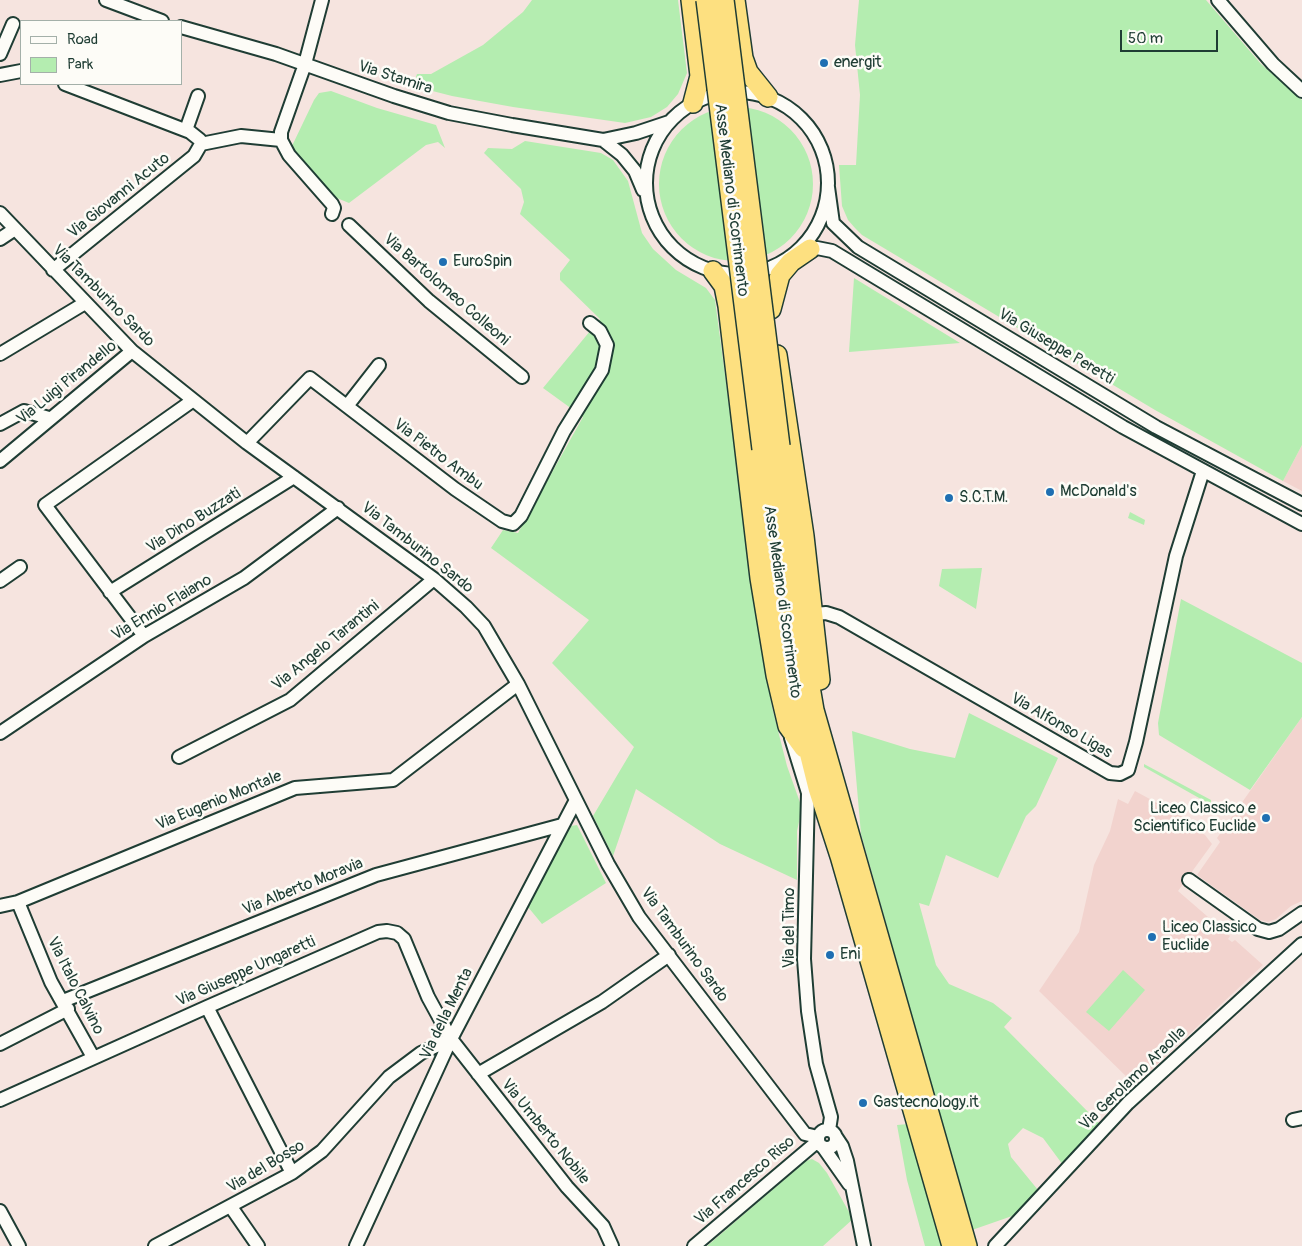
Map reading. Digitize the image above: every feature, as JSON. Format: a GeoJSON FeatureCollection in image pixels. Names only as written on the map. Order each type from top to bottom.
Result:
{"type":"FeatureCollection","features":[{"type":"Feature","properties":{"kind":"highway"},"geometry":{"type":"LineString","coordinates":[[691,0],[707,13],[716,14],[725,12],[735,0]]}},
{"type":"Feature","properties":{"kind":"highway"},"geometry":{"type":"LineString","coordinates":[[691,0],[700,76],[693,103]]}},
{"type":"Feature","properties":{"kind":"highway","name":"Asse Mediano di Scorrimento"},"geometry":{"type":"LineString","coordinates":[[706,0],[771,448],[814,710],[967,1246]]}},
{"type":"Feature","properties":{"kind":"highway","name":"Asse Mediano di Scorrimento"},"geometry":{"type":"LineString","coordinates":[[724,0],[771,448],[784,635],[810,757],[952,1246]]}},
{"type":"Feature","properties":{"kind":"highway"},"geometry":{"type":"LineString","coordinates":[[735,0],[748,72],[768,97]]}},
{"type":"Feature","properties":{"kind":"highway"},"geometry":{"type":"LineString","coordinates":[[770,308],[780,276],[804,250]]}},
{"type":"Feature","properties":{"kind":"highway"},"geometry":{"type":"LineString","coordinates":[[766,270],[815,614],[821,689],[814,710]]}},
{"type":"Feature","properties":{"kind":"highway"},"geometry":{"type":"LineString","coordinates":[[712,271],[724,286],[728,306],[760,578],[776,675],[788,726],[810,757]]}},
{"type":"Feature","properties":{"kind":"street"},"geometry":{"type":"LineString","coordinates":[[106,0],[159,20]]}},
{"type":"Feature","properties":{"kind":"street"},"geometry":{"type":"LineString","coordinates":[[322,0],[305,64],[281,140],[289,156],[332,204],[334,208],[332,214]]}},
{"type":"Feature","properties":{"kind":"street"},"geometry":{"type":"LineString","coordinates":[[1218,0],[1273,64],[1302,91]]}},
{"type":"Feature","properties":{"kind":"street"},"geometry":{"type":"LineString","coordinates":[[0,54],[13,24]]}},
{"type":"Feature","properties":{"kind":"street","name":"Via Stamira"},"geometry":{"type":"LineString","coordinates":[[182,27],[305,64],[394,96],[449,113],[603,140],[636,133],[669,122]]}},
{"type":"Feature","properties":{"kind":"street"},"geometry":{"type":"LineString","coordinates":[[0,75],[20,71]]}},
{"type":"Feature","properties":{"kind":"street"},"geometry":{"type":"LineString","coordinates":[[70,85],[92,89],[186,130],[200,140],[202,144],[241,136],[281,140]]}},
{"type":"Feature","properties":{"kind":"street"},"geometry":{"type":"LineString","coordinates":[[646,199],[646,172],[653,145],[669,122],[693,103],[712,95],[735,92],[768,97],[793,111],[813,132],[825,159],[828,187]]}},
{"type":"Feature","properties":{"kind":"street"},"geometry":{"type":"LineString","coordinates":[[186,130],[198,96]]}},
{"type":"Feature","properties":{"kind":"street","name":"Via Stamira"},"geometry":{"type":"LineString","coordinates":[[603,140],[622,155],[635,171],[655,224],[669,245],[689,261],[712,271],[739,274],[766,270],[804,250],[824,211],[828,187]]}},
{"type":"Feature","properties":{"kind":"street","name":"Via Giovanni Acuto"},"geometry":{"type":"LineString","coordinates":[[52,270],[194,156],[202,144]]}},
{"type":"Feature","properties":{"kind":"street","name":"Via Giuseppe Peretti"},"geometry":{"type":"LineString","coordinates":[[828,187],[833,223],[858,247],[1156,427],[1302,504]]}},
{"type":"Feature","properties":{"kind":"street","name":"Via Tamburino Sardo"},"geometry":{"type":"LineString","coordinates":[[0,213],[52,270],[132,351],[192,401],[247,443],[434,579],[466,607],[484,626],[518,684],[576,800],[639,917],[805,1134],[825,1138]]}},
{"type":"Feature","properties":{"kind":"street","name":"Via Bartolomeo Colleoni"},"geometry":{"type":"LineString","coordinates":[[350,225],[429,301],[522,377]]}},
{"type":"Feature","properties":{"kind":"street"},"geometry":{"type":"LineString","coordinates":[[0,239],[15,229]]}},
{"type":"Feature","properties":{"kind":"street","name":"Via Giuseppe Peretti"},"geometry":{"type":"LineString","coordinates":[[804,250],[832,251],[1123,426],[1302,524]]}},
{"type":"Feature","properties":{"kind":"street"},"geometry":{"type":"LineString","coordinates":[[0,354],[85,303]]}},
{"type":"Feature","properties":{"kind":"street","name":"Via Pietro Ambu"},"geometry":{"type":"LineString","coordinates":[[247,443],[310,378],[455,489],[502,521],[513,524],[521,516],[570,421],[602,370],[607,355],[607,345],[600,331],[590,323]]}},
{"type":"Feature","properties":{"kind":"street","name":"Via Luigi Pirandello"},"geometry":{"type":"LineString","coordinates":[[0,460],[132,351]]}},
{"type":"Feature","properties":{"kind":"street"},"geometry":{"type":"LineString","coordinates":[[347,406],[379,365]]}},
{"type":"Feature","properties":{"kind":"street"},"geometry":{"type":"LineString","coordinates":[[144,636],[46,506],[192,401]]}},
{"type":"Feature","properties":{"kind":"street"},"geometry":{"type":"LineString","coordinates":[[0,424],[24,411],[49,418]]}},
{"type":"Feature","properties":{"kind":"street","name":"Via Alfonso Ligas"},"geometry":{"type":"LineString","coordinates":[[815,614],[826,613],[839,617],[1110,773],[1120,774],[1128,770],[1136,742],[1176,556],[1203,471]]}},
{"type":"Feature","properties":{"kind":"street","name":"Via Dino Buzzati"},"geometry":{"type":"LineString","coordinates":[[110,592],[294,477]]}},
{"type":"Feature","properties":{"kind":"street","name":"Via Ennio Flaiano"},"geometry":{"type":"LineString","coordinates":[[0,733],[144,636],[244,578],[338,508]]}},
{"type":"Feature","properties":{"kind":"street"},"geometry":{"type":"LineString","coordinates":[[0,581],[20,567]]}},
{"type":"Feature","properties":{"kind":"street","name":"Via Angelo Tarantini"},"geometry":{"type":"LineString","coordinates":[[179,757],[290,700],[434,579]]}},
{"type":"Feature","properties":{"kind":"street","name":"Via Eugenio Montale"},"geometry":{"type":"LineString","coordinates":[[0,906],[18,902],[295,788],[393,780],[518,684]]}},
{"type":"Feature","properties":{"kind":"street","name":"Via del Timo"},"geometry":{"type":"LineString","coordinates":[[788,726],[808,793],[804,959],[808,1011],[816,1064],[831,1117],[825,1138],[842,1146],[855,1192],[864,1246]]}},
{"type":"Feature","properties":{"kind":"street","name":"Via della Menta"},"geometry":{"type":"LineString","coordinates":[[356,1246],[451,1039],[576,800]]}},
{"type":"Feature","properties":{"kind":"street","name":"Via Alberto Moravia"},"geometry":{"type":"LineString","coordinates":[[0,1044],[65,1005],[376,875],[562,826]]}},
{"type":"Feature","properties":{"kind":"street"},"geometry":{"type":"LineString","coordinates":[[1189,880],[1263,931],[1269,932],[1279,929],[1302,913]]}},
{"type":"Feature","properties":{"kind":"street","name":"Via Italo Calvino"},"geometry":{"type":"LineString","coordinates":[[18,902],[51,982],[93,1058]]}},
{"type":"Feature","properties":{"kind":"street","name":"Via Giuseppe Ungaretti"},"geometry":{"type":"LineString","coordinates":[[0,1100],[378,932],[397,933],[404,939],[428,997],[451,1039]]}},
{"type":"Feature","properties":{"kind":"street","name":"Via Gerolamo Araolla"},"geometry":{"type":"LineString","coordinates":[[994,1246],[1128,1103],[1302,944]]}},
{"type":"Feature","properties":{"kind":"street"},"geometry":{"type":"LineString","coordinates":[[478,1074],[602,1002],[669,955]]}},
{"type":"Feature","properties":{"kind":"street"},"geometry":{"type":"LineString","coordinates":[[207,1007],[292,1173]]}},
{"type":"Feature","properties":{"kind":"street","name":"Via del Bosso"},"geometry":{"type":"LineString","coordinates":[[155,1246],[292,1173],[322,1151],[389,1076],[421,1053],[451,1039]]}},
{"type":"Feature","properties":{"kind":"street","name":"Via Umberto Nobile"},"geometry":{"type":"LineString","coordinates":[[451,1039],[567,1187],[602,1226],[612,1246]]}},
{"type":"Feature","properties":{"kind":"street"},"geometry":{"type":"LineString","coordinates":[[421,1053],[441,1062]]}},
{"type":"Feature","properties":{"kind":"street","name":"Via Francesco Riso"},"geometry":{"type":"LineString","coordinates":[[694,1246],[825,1138]]}},
{"type":"Feature","properties":{"kind":"street"},"geometry":{"type":"LineString","coordinates":[[231,1207],[258,1246]]}},
{"type":"Feature","properties":{"kind":"street"},"geometry":{"type":"LineString","coordinates":[[0,1211],[19,1246]]}},
{"type":"Feature","properties":{"kind":"shaded area"},"geometry":{"type":"Polygon","coordinates":[[[1302,445],[1302,491],[1283,481],[1302,445]]]}},
{"type":"Feature","properties":{"kind":"shaded area","name":"Liceo Classico e Scientifico Euclide"},"geometry":{"type":"Polygon","coordinates":[[[1302,717],[1302,901],[1291,906],[1276,919],[1268,922],[1260,920],[1197,875],[1220,842],[1217,838],[1302,717]]]}},
{"type":"Feature","properties":{"kind":"shaded area","name":"Liceo Classico Euclide"},"geometry":{"type":"Polygon","coordinates":[[[1135,791],[1196,824],[1195,828],[1205,835],[1212,844],[1178,891],[1230,936],[1228,939],[1232,942],[1235,940],[1263,965],[1135,1085],[1039,991],[1079,932],[1094,865],[1110,831],[1118,799],[1128,804],[1135,791]]]}},
{"type":"Feature","properties":{"kind":"green space"},"geometry":{"type":"Polygon","coordinates":[[[532,0],[678,0],[687,73],[678,94],[667,107],[651,117],[625,123],[513,107],[452,96],[413,86],[417,74],[431,74],[483,45],[523,12],[532,0]]]}},
{"type":"Feature","properties":{"kind":"green space"},"geometry":{"type":"Polygon","coordinates":[[[859,0],[1206,0],[1261,64],[1302,100],[1302,445],[1283,481],[1155,410],[862,235],[855,228],[848,220],[842,206],[839,165],[856,165],[860,95],[855,45],[859,0]]]}},
{"type":"Feature","properties":{"kind":"green space"},"geometry":{"type":"Polygon","coordinates":[[[331,91],[377,108],[436,125],[445,148],[438,142],[426,145],[349,203],[327,194],[291,148],[314,100],[319,93],[331,91]]]}},
{"type":"Feature","properties":{"kind":"green space"},"geometry":{"type":"Polygon","coordinates":[[[736,107],[765,113],[779,120],[790,130],[800,141],[807,155],[813,184],[807,213],[800,227],[790,238],[779,248],[765,255],[736,261],[707,255],[693,248],[682,238],[672,227],[665,213],[659,184],[665,155],[672,141],[682,130],[693,120],[707,113],[736,107]]]}},
{"type":"Feature","properties":{"kind":"green space"},"geometry":{"type":"Polygon","coordinates":[[[525,141],[601,153],[613,160],[628,181],[642,233],[653,249],[676,270],[706,288],[715,300],[762,652],[772,707],[787,766],[802,808],[797,831],[797,880],[720,844],[636,789],[613,856],[593,816],[634,747],[552,663],[589,620],[491,548],[503,530],[518,533],[583,417],[543,388],[600,319],[560,280],[560,273],[570,260],[520,214],[524,202],[521,189],[484,153],[488,148],[512,149],[525,141]]]}},
{"type":"Feature","properties":{"kind":"green space"},"geometry":{"type":"Polygon","coordinates":[[[854,278],[960,343],[849,352],[854,278]]]}},
{"type":"Feature","properties":{"kind":"green space"},"geometry":{"type":"Polygon","coordinates":[[[1130,512],[1145,520],[1144,525],[1128,518],[1130,512]]]}},
{"type":"Feature","properties":{"kind":"green space"},"geometry":{"type":"Polygon","coordinates":[[[982,568],[976,609],[939,586],[942,569],[982,568]]]}},
{"type":"Feature","properties":{"kind":"green space"},"geometry":{"type":"Polygon","coordinates":[[[1181,599],[1302,663],[1302,717],[1250,790],[1159,735],[1158,723],[1181,599]]]}},
{"type":"Feature","properties":{"kind":"green space"},"geometry":{"type":"Polygon","coordinates":[[[969,713],[1058,758],[1036,806],[1026,816],[998,878],[946,855],[929,906],[919,903],[936,965],[949,984],[993,1003],[1012,1018],[1004,1027],[1100,1124],[1063,1165],[1043,1138],[1023,1128],[1008,1144],[1011,1157],[1038,1190],[1015,1215],[972,1230],[861,834],[852,731],[910,749],[955,758],[969,713]]]}},
{"type":"Feature","properties":{"kind":"green space"},"geometry":{"type":"Polygon","coordinates":[[[1144,764],[1211,800],[1211,803],[1144,767],[1144,764]]]}},
{"type":"Feature","properties":{"kind":"green space"},"geometry":{"type":"Polygon","coordinates":[[[577,825],[606,883],[542,924],[528,907],[571,826],[577,825]]]}},
{"type":"Feature","properties":{"kind":"green space"},"geometry":{"type":"Polygon","coordinates":[[[1123,970],[1145,990],[1109,1031],[1086,1012],[1123,970]]]}},
{"type":"Feature","properties":{"kind":"green space"},"geometry":{"type":"Polygon","coordinates":[[[909,1124],[944,1246],[925,1246],[907,1180],[897,1125],[909,1124]]]}},
{"type":"Feature","properties":{"kind":"green space"},"geometry":{"type":"Polygon","coordinates":[[[812,1159],[819,1163],[827,1173],[853,1219],[823,1246],[707,1246],[806,1161],[812,1159]]]}},
{"type":"Feature","properties":{"kind":"place","name":"energit"},"geometry":{"type":"Point","coordinates":[824,63]}},
{"type":"Feature","properties":{"kind":"place","name":"EuroSpin"},"geometry":{"type":"Point","coordinates":[443,262]}},
{"type":"Feature","properties":{"kind":"place","name":"McDonald's"},"geometry":{"type":"Point","coordinates":[1050,492]}},
{"type":"Feature","properties":{"kind":"place","name":"S.C.T.M."},"geometry":{"type":"Point","coordinates":[949,498]}},
{"type":"Feature","properties":{"kind":"place","name":"Liceo Classico e Scientifico Euclide"},"geometry":{"type":"Point","coordinates":[1266,818]}},
{"type":"Feature","properties":{"kind":"place","name":"Liceo Classico Euclide"},"geometry":{"type":"Point","coordinates":[1152,937]}},
{"type":"Feature","properties":{"kind":"place","name":"Eni"},"geometry":{"type":"Point","coordinates":[830,955]}},
{"type":"Feature","properties":{"kind":"place","name":"Gastecnology.it"},"geometry":{"type":"Point","coordinates":[863,1103]}}]}
